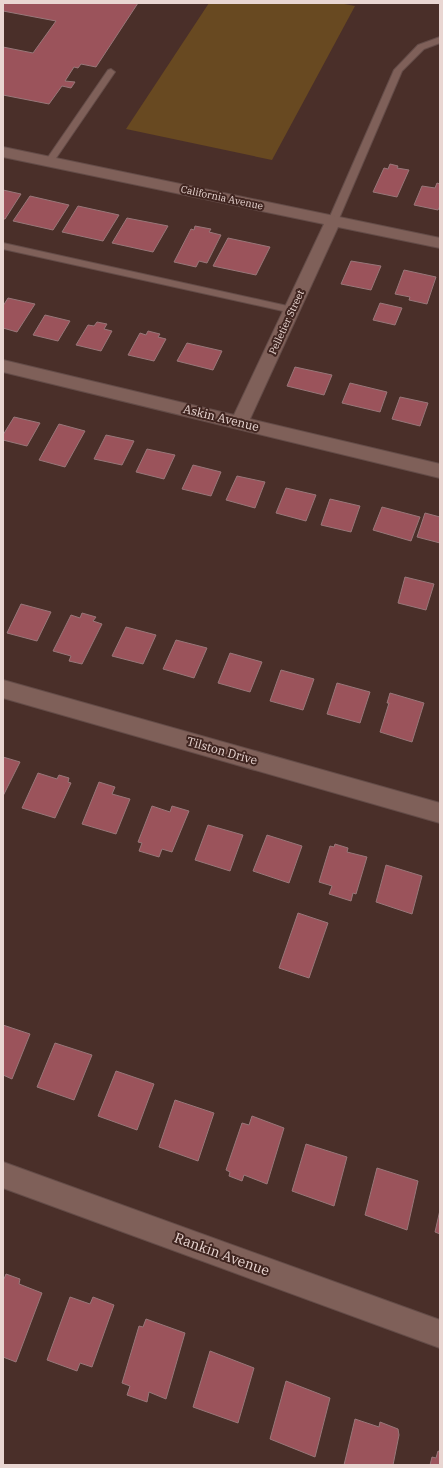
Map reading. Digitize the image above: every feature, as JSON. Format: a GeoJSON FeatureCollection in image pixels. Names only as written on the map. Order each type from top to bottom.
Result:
{"type":"FeatureCollection","features":[{"type":"Feature","properties":{"kind":"street","name":"California Avenue"},"geometry":{"type":"LineString","coordinates":[[3,152],[440,243]]}},
{"type":"Feature","properties":{"kind":"street","name":"Pelletier Street"},"geometry":{"type":"LineString","coordinates":[[239,423],[333,220]]}},
{"type":"Feature","properties":{"kind":"street","name":"Askin Avenue"},"geometry":{"type":"LineString","coordinates":[[3,366],[440,471]]}},
{"type":"Feature","properties":{"kind":"street","name":"Tilston Drive"},"geometry":{"type":"LineString","coordinates":[[3,689],[440,813]]}},
{"type":"Feature","properties":{"kind":"street","name":"Rankin Avenue"},"geometry":{"type":"LineString","coordinates":[[3,1175],[440,1334]]}},
{"type":"Feature","properties":{"kind":"lane"},"geometry":{"type":"LineString","coordinates":[[333,220],[398,70],[421,47],[440,40]]}},
{"type":"Feature","properties":{"kind":"lane"},"geometry":{"type":"LineString","coordinates":[[49,162],[111,72]]}},
{"type":"Feature","properties":{"kind":"lane"},"geometry":{"type":"LineString","coordinates":[[3,246],[292,310]]}},
{"type":"Feature","properties":{"kind":"shaded area"},"geometry":{"type":"Polygon","coordinates":[[[209,3],[339,3],[355,6],[272,160],[126,129],[209,3]]]}},
{"type":"Feature","properties":{"kind":"building"},"geometry":{"type":"Polygon","coordinates":[[[3,3],[138,3],[96,67],[81,64],[78,68],[74,67],[65,81],[75,82],[71,88],[62,86],[49,104],[3,95],[3,47],[33,53],[56,21],[3,11],[3,3]]]}},
{"type":"Feature","properties":{"kind":"building"},"geometry":{"type":"Polygon","coordinates":[[[390,164],[398,166],[397,168],[409,170],[397,197],[373,192],[384,168],[388,169],[390,164]]]}},
{"type":"Feature","properties":{"kind":"building"},"geometry":{"type":"Polygon","coordinates":[[[437,183],[440,184],[440,206],[438,210],[414,205],[422,186],[435,188],[437,183]]]}},
{"type":"Feature","properties":{"kind":"building"},"geometry":{"type":"Polygon","coordinates":[[[3,190],[21,194],[5,219],[3,219],[3,190]]]}},
{"type":"Feature","properties":{"kind":"building"},"geometry":{"type":"Polygon","coordinates":[[[30,196],[69,205],[53,230],[13,221],[30,196]]]}},
{"type":"Feature","properties":{"kind":"building"},"geometry":{"type":"Polygon","coordinates":[[[78,206],[119,215],[103,241],[62,232],[78,206]]]}},
{"type":"Feature","properties":{"kind":"building"},"geometry":{"type":"Polygon","coordinates":[[[127,218],[168,226],[153,252],[112,243],[127,218]]]}},
{"type":"Feature","properties":{"kind":"building"},"geometry":{"type":"Polygon","coordinates":[[[195,226],[211,229],[209,232],[221,235],[207,263],[199,261],[196,267],[174,262],[191,229],[194,230],[195,226]]]}},
{"type":"Feature","properties":{"kind":"building"},"geometry":{"type":"Polygon","coordinates":[[[228,238],[270,247],[256,275],[213,266],[228,238]]]}},
{"type":"Feature","properties":{"kind":"building"},"geometry":{"type":"Polygon","coordinates":[[[351,261],[381,266],[371,290],[341,284],[351,261]]]}},
{"type":"Feature","properties":{"kind":"building"},"geometry":{"type":"Polygon","coordinates":[[[404,270],[436,277],[427,304],[409,300],[410,297],[395,294],[404,270]]]}},
{"type":"Feature","properties":{"kind":"building"},"geometry":{"type":"Polygon","coordinates":[[[8,298],[35,304],[17,332],[3,328],[3,306],[8,298]]]}},
{"type":"Feature","properties":{"kind":"building"},"geometry":{"type":"Polygon","coordinates":[[[380,303],[402,308],[395,325],[373,320],[380,303]]]}},
{"type":"Feature","properties":{"kind":"building"},"geometry":{"type":"Polygon","coordinates":[[[45,315],[70,321],[58,341],[33,335],[45,315]]]}},
{"type":"Feature","properties":{"kind":"building"},"geometry":{"type":"Polygon","coordinates":[[[97,322],[107,324],[104,329],[112,331],[101,351],[76,345],[88,325],[94,326],[97,322]]]}},
{"type":"Feature","properties":{"kind":"building"},"geometry":{"type":"Polygon","coordinates":[[[148,331],[160,334],[158,337],[166,339],[154,361],[128,355],[140,333],[146,335],[148,331]]]}},
{"type":"Feature","properties":{"kind":"building"},"geometry":{"type":"Polygon","coordinates":[[[187,343],[222,351],[213,370],[177,361],[187,343]]]}},
{"type":"Feature","properties":{"kind":"building"},"geometry":{"type":"Polygon","coordinates":[[[295,367],[332,375],[324,395],[287,386],[295,367]]]}},
{"type":"Feature","properties":{"kind":"building"},"geometry":{"type":"Polygon","coordinates":[[[350,383],[387,392],[380,412],[342,403],[350,383]]]}},
{"type":"Feature","properties":{"kind":"building"},"geometry":{"type":"Polygon","coordinates":[[[400,397],[428,403],[420,426],[392,419],[400,397]]]}},
{"type":"Feature","properties":{"kind":"building"},"geometry":{"type":"Polygon","coordinates":[[[14,417],[40,423],[27,446],[3,440],[3,435],[14,417]]]}},
{"type":"Feature","properties":{"kind":"building"},"geometry":{"type":"Polygon","coordinates":[[[59,424],[85,431],[65,467],[39,460],[59,424]]]}},
{"type":"Feature","properties":{"kind":"building"},"geometry":{"type":"Polygon","coordinates":[[[106,435],[134,441],[122,465],[94,459],[106,435]]]}},
{"type":"Feature","properties":{"kind":"building"},"geometry":{"type":"Polygon","coordinates":[[[147,449],[175,455],[164,479],[136,472],[147,449]]]}},
{"type":"Feature","properties":{"kind":"building"},"geometry":{"type":"Polygon","coordinates":[[[193,465],[221,472],[211,496],[182,489],[193,465]]]}},
{"type":"Feature","properties":{"kind":"building"},"geometry":{"type":"Polygon","coordinates":[[[237,476],[265,482],[255,508],[226,500],[237,476]]]}},
{"type":"Feature","properties":{"kind":"building"},"geometry":{"type":"Polygon","coordinates":[[[286,488],[316,495],[306,521],[276,513],[286,488]]]}},
{"type":"Feature","properties":{"kind":"building"},"geometry":{"type":"Polygon","coordinates":[[[330,499],[360,506],[351,532],[321,525],[330,499]]]}},
{"type":"Feature","properties":{"kind":"building"},"geometry":{"type":"Polygon","coordinates":[[[382,507],[420,517],[411,541],[373,530],[382,507]]]}},
{"type":"Feature","properties":{"kind":"building"},"geometry":{"type":"Polygon","coordinates":[[[425,513],[440,517],[440,543],[417,537],[425,513]]]}},
{"type":"Feature","properties":{"kind":"building"},"geometry":{"type":"Polygon","coordinates":[[[405,577],[434,584],[426,610],[398,603],[405,577]]]}},
{"type":"Feature","properties":{"kind":"building"},"geometry":{"type":"Polygon","coordinates":[[[21,604],[51,612],[37,641],[7,633],[21,604]]]}},
{"type":"Feature","properties":{"kind":"building"},"geometry":{"type":"Polygon","coordinates":[[[82,613],[96,617],[93,621],[102,624],[82,664],[69,661],[71,656],[53,651],[71,615],[80,618],[82,613]]]}},
{"type":"Feature","properties":{"kind":"building"},"geometry":{"type":"Polygon","coordinates":[[[126,627],[156,635],[143,664],[112,656],[126,627]]]}},
{"type":"Feature","properties":{"kind":"building"},"geometry":{"type":"Polygon","coordinates":[[[176,640],[207,648],[194,678],[163,669],[176,640]]]}},
{"type":"Feature","properties":{"kind":"building"},"geometry":{"type":"Polygon","coordinates":[[[230,653],[262,662],[250,692],[218,683],[230,653]]]}},
{"type":"Feature","properties":{"kind":"building"},"geometry":{"type":"Polygon","coordinates":[[[281,670],[314,679],[303,710],[270,701],[281,670]]]}},
{"type":"Feature","properties":{"kind":"building"},"geometry":{"type":"Polygon","coordinates":[[[337,683],[370,692],[360,723],[327,714],[337,683]]]}},
{"type":"Feature","properties":{"kind":"building"},"geometry":{"type":"Polygon","coordinates":[[[390,693],[424,703],[412,742],[380,732],[389,703],[387,703],[390,693]]]}},
{"type":"Feature","properties":{"kind":"building"},"geometry":{"type":"Polygon","coordinates":[[[3,757],[20,762],[3,796],[3,757]]]}},
{"type":"Feature","properties":{"kind":"building"},"geometry":{"type":"Polygon","coordinates":[[[38,773],[57,779],[59,775],[69,778],[68,782],[71,783],[55,818],[22,808],[38,773]]]}},
{"type":"Feature","properties":{"kind":"building"},"geometry":{"type":"Polygon","coordinates":[[[99,782],[115,787],[112,794],[130,799],[116,834],[82,824],[99,782]]]}},
{"type":"Feature","properties":{"kind":"building"},"geometry":{"type":"Polygon","coordinates":[[[152,806],[170,812],[172,806],[189,811],[172,852],[162,849],[159,857],[139,851],[142,843],[138,842],[152,806]]]}},
{"type":"Feature","properties":{"kind":"building"},"geometry":{"type":"Polygon","coordinates":[[[208,825],[243,835],[230,871],[195,860],[208,825]]]}},
{"type":"Feature","properties":{"kind":"building"},"geometry":{"type":"Polygon","coordinates":[[[267,835],[302,846],[289,883],[253,871],[267,835]]]}},
{"type":"Feature","properties":{"kind":"building"},"geometry":{"type":"Polygon","coordinates":[[[335,844],[348,848],[347,852],[367,857],[356,894],[353,893],[351,901],[329,894],[332,886],[319,882],[330,846],[334,847],[335,844]]]}},
{"type":"Feature","properties":{"kind":"building"},"geometry":{"type":"Polygon","coordinates":[[[386,865],[422,876],[412,914],[376,902],[386,865]]]}},
{"type":"Feature","properties":{"kind":"building"},"geometry":{"type":"Polygon","coordinates":[[[298,913],[328,923],[309,978],[279,968],[298,913]]]}},
{"type":"Feature","properties":{"kind":"building"},"geometry":{"type":"Polygon","coordinates":[[[3,1025],[30,1034],[12,1079],[3,1075],[3,1025]]]}},
{"type":"Feature","properties":{"kind":"building"},"geometry":{"type":"Polygon","coordinates":[[[55,1043],[92,1055],[74,1100],[37,1087],[55,1043]]]}},
{"type":"Feature","properties":{"kind":"building"},"geometry":{"type":"Polygon","coordinates":[[[116,1071],[154,1084],[137,1130],[98,1116],[116,1071]]]}},
{"type":"Feature","properties":{"kind":"building"},"geometry":{"type":"Polygon","coordinates":[[[175,1100],[214,1113],[198,1161],[159,1147],[175,1100]]]}},
{"type":"Feature","properties":{"kind":"building"},"geometry":{"type":"Polygon","coordinates":[[[252,1116],[284,1128],[267,1184],[244,1175],[242,1181],[229,1176],[230,1172],[226,1170],[242,1123],[249,1125],[252,1116]]]}},
{"type":"Feature","properties":{"kind":"building"},"geometry":{"type":"Polygon","coordinates":[[[306,1144],[347,1157],[334,1206],[292,1191],[306,1144]]]}},
{"type":"Feature","properties":{"kind":"building"},"geometry":{"type":"Polygon","coordinates":[[[377,1168],[418,1181],[407,1230],[365,1215],[377,1168]]]}},
{"type":"Feature","properties":{"kind":"building"},"geometry":{"type":"Polygon","coordinates":[[[440,1210],[440,1234],[435,1232],[440,1210]]]}},
{"type":"Feature","properties":{"kind":"building"},"geometry":{"type":"Polygon","coordinates":[[[6,1274],[20,1279],[19,1284],[42,1293],[16,1362],[3,1357],[3,1279],[6,1274]]]}},
{"type":"Feature","properties":{"kind":"building"},"geometry":{"type":"Polygon","coordinates":[[[70,1297],[90,1304],[93,1297],[114,1305],[92,1367],[80,1363],[77,1371],[47,1360],[70,1297]]]}},
{"type":"Feature","properties":{"kind":"building"},"geometry":{"type":"Polygon","coordinates":[[[146,1319],[185,1333],[166,1399],[149,1392],[147,1402],[127,1395],[130,1386],[122,1383],[139,1326],[143,1327],[146,1319]]]}},
{"type":"Feature","properties":{"kind":"building"},"geometry":{"type":"Polygon","coordinates":[[[210,1351],[254,1368],[238,1423],[193,1407],[210,1351]]]}},
{"type":"Feature","properties":{"kind":"building"},"geometry":{"type":"Polygon","coordinates":[[[286,1381],[330,1398],[315,1457],[270,1439],[286,1381]]]}},
{"type":"Feature","properties":{"kind":"building"},"geometry":{"type":"Polygon","coordinates":[[[355,1419],[379,1427],[380,1422],[398,1429],[399,1435],[393,1465],[344,1465],[355,1419]]]}},
{"type":"Feature","properties":{"kind":"building"},"geometry":{"type":"Polygon","coordinates":[[[438,1451],[440,1452],[440,1465],[430,1465],[432,1457],[436,1458],[438,1451]]]}}]}
